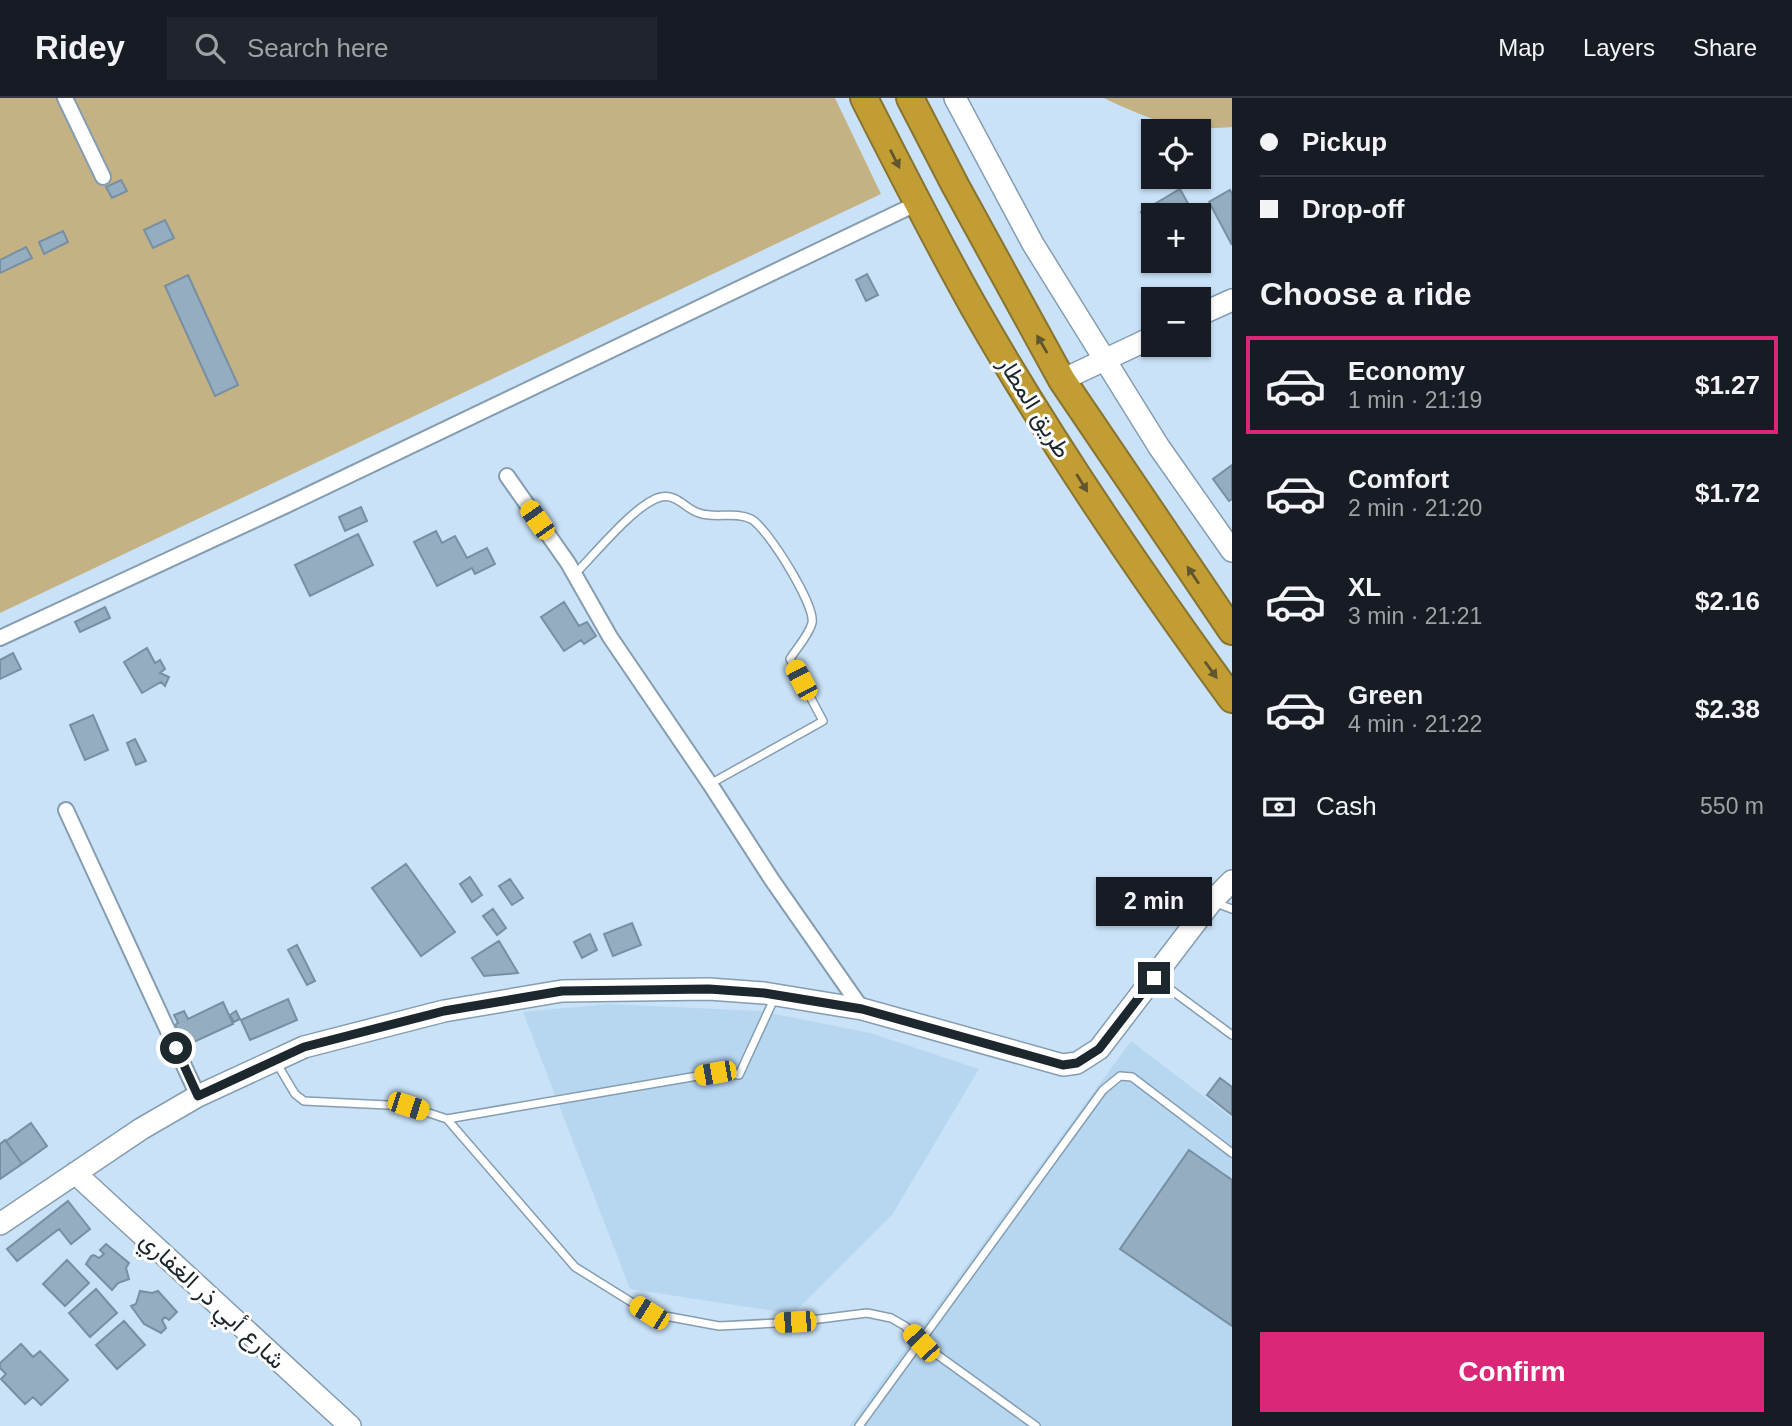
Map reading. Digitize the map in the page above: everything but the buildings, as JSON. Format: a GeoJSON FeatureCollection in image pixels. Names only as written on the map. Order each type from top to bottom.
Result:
{"type":"FeatureCollection","features":[{"type":"Feature","properties":{"kind":"highway","name":"طريق المطار"},"geometry":{"type":"LineString","coordinates":[[864,98],[975,309],[1032,405],[1104,517],[1232,699]]}},
{"type":"Feature","properties":{"kind":"highway","name":"طريق المطار"},"geometry":{"type":"LineString","coordinates":[[910,98],[1062,380],[1232,631]]}},
{"type":"Feature","properties":{"kind":"street"},"geometry":{"type":"LineString","coordinates":[[65,98],[103,177]]}},
{"type":"Feature","properties":{"kind":"street"},"geometry":{"type":"LineString","coordinates":[[955,98],[1033,244],[1159,447],[1232,551]]}},
{"type":"Feature","properties":{"kind":"street"},"geometry":{"type":"LineString","coordinates":[[0,638],[289,504],[918,203]]}},
{"type":"Feature","properties":{"kind":"street"},"geometry":{"type":"LineString","coordinates":[[1211,309],[1232,299]]}},
{"type":"Feature","properties":{"kind":"street"},"geometry":{"type":"LineString","coordinates":[[1062,380],[1141,342]]}},
{"type":"Feature","properties":{"kind":"street"},"geometry":{"type":"LineString","coordinates":[[507,476],[574,574],[610,637],[772,880],[862,1009]]}},
{"type":"Feature","properties":{"kind":"street"},"geometry":{"type":"LineString","coordinates":[[66,810],[198,1096]]}},
{"type":"Feature","properties":{"kind":"street"},"geometry":{"type":"LineString","coordinates":[[0,1224],[141,1129],[198,1096],[304,1047],[444,1011],[562,991],[709,989],[776,995],[862,1009],[1063,1065],[1077,1063],[1099,1049],[1154,978],[1222,905],[1232,881]]}},
{"type":"Feature","properties":{"kind":"street","name":"شارع أبي ذر الغفاري"},"geometry":{"type":"LineString","coordinates":[[75,1173],[350,1426]]}},
{"type":"Feature","properties":{"kind":"lane"},"geometry":{"type":"LineString","coordinates":[[574,574],[644,503],[661,497],[672,496],[699,514],[729,515],[753,520],[776,548],[810,607],[813,622],[790,659],[822,721],[710,784]]}},
{"type":"Feature","properties":{"kind":"lane"},"geometry":{"type":"LineString","coordinates":[[1154,978],[1232,1035]]}},
{"type":"Feature","properties":{"kind":"lane"},"geometry":{"type":"LineString","coordinates":[[274,1060],[295,1094],[304,1101],[408,1106],[447,1119],[715,1073],[739,1075],[776,995]]}},
{"type":"Feature","properties":{"kind":"lane"},"geometry":{"type":"LineString","coordinates":[[859,1426],[1103,1090],[1121,1076],[1132,1077],[1232,1153]]}},
{"type":"Feature","properties":{"kind":"lane"},"geometry":{"type":"LineString","coordinates":[[447,1119],[575,1267],[649,1313],[719,1326],[795,1322],[867,1313],[891,1318],[905,1326],[921,1343],[1036,1426]]}},
{"type":"Feature","properties":{"kind":"shaded area"},"geometry":{"type":"Polygon","coordinates":[[[0,98],[835,98],[881,194],[0,613],[0,98]]]}},
{"type":"Feature","properties":{"kind":"shaded area"},"geometry":{"type":"Polygon","coordinates":[[[1104,98],[1232,98],[1232,127],[1211,128],[1211,119],[1154,119],[1104,98]]]}},
{"type":"Feature","properties":{"kind":"shaded area"},"geometry":{"type":"Polygon","coordinates":[[[608,1004],[760,1011],[870,1033],[979,1069],[892,1215],[793,1314],[630,1289],[523,1012],[608,1004]]]}},
{"type":"Feature","properties":{"kind":"shaded area"},"geometry":{"type":"Polygon","coordinates":[[[1131,1041],[1232,1118],[1232,1426],[849,1426],[1131,1041]]]}},
{"type":"Feature","properties":{"kind":"route"},"geometry":{"type":"LineString","coordinates":[[176,1048],[198,1096],[304,1047],[444,1011],[562,991],[709,989],[764,993],[862,1009],[1063,1065],[1077,1063],[1099,1049],[1154,978]]}}]}
